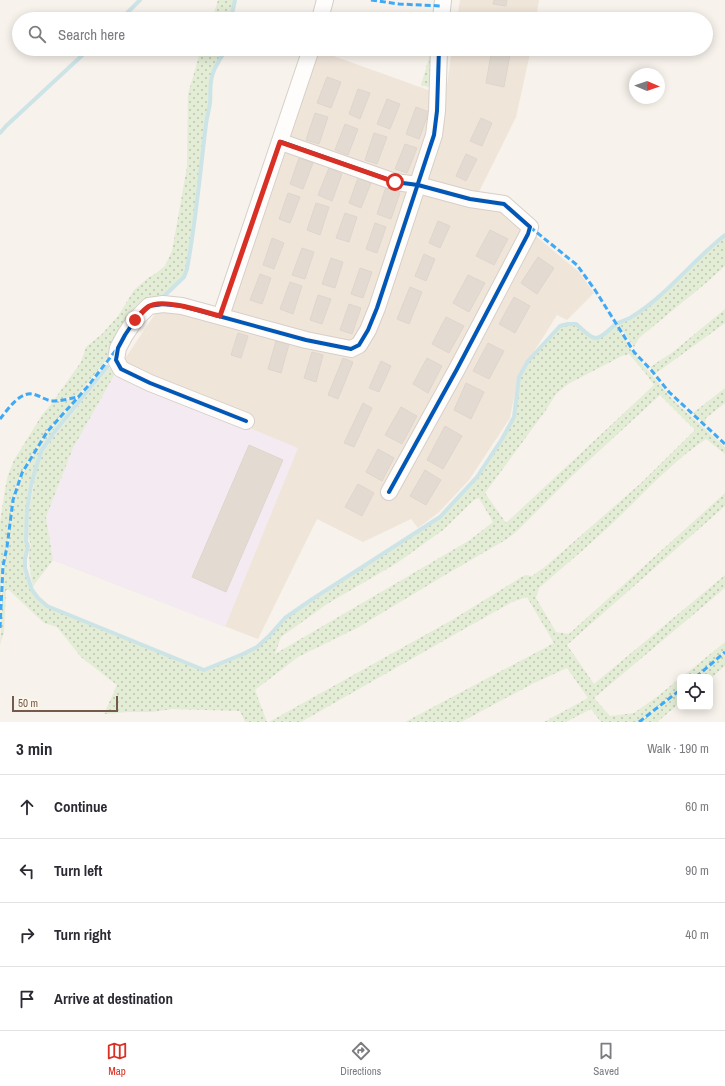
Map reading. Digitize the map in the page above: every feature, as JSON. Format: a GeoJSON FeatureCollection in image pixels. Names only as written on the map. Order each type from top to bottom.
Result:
{"type":"FeatureCollection","features":[{"type":"Feature","properties":{"kind":"street"},"geometry":{"type":"LineString","coordinates":[[322,12],[325,0]]}},
{"type":"Feature","properties":{"kind":"street"},"geometry":{"type":"LineString","coordinates":[[441,12],[442,0]]}},
{"type":"Feature","properties":{"kind":"street"},"geometry":{"type":"LineString","coordinates":[[220,316],[310,56]]}},
{"type":"Feature","properties":{"kind":"street"},"geometry":{"type":"LineString","coordinates":[[246,421],[150,383],[121,369],[116,360],[118,348],[135,320],[149,306],[163,304],[182,306],[306,340],[351,349],[359,345],[368,330],[377,308],[434,135],[437,111],[439,56]]}},
{"type":"Feature","properties":{"kind":"street"},"geometry":{"type":"LineString","coordinates":[[280,142],[395,182],[418,185],[470,199],[504,204],[530,227],[528,234],[460,362],[388,492]]}},
{"type":"Feature","properties":{"kind":"shaded area"},"geometry":{"type":"Polygon","coordinates":[[[460,0],[539,0],[537,12],[458,12],[460,0]]]}},
{"type":"Feature","properties":{"kind":"shaded area"},"geometry":{"type":"Polygon","coordinates":[[[315,56],[334,56],[428,90],[446,92],[451,56],[529,56],[516,117],[473,204],[502,208],[579,272],[594,293],[567,320],[557,315],[518,377],[510,418],[469,480],[439,512],[418,528],[411,519],[363,542],[317,519],[258,639],[53,560],[116,372],[159,308],[222,324],[315,56]]]}},
{"type":"Feature","properties":{"kind":"shaded area"},"geometry":{"type":"Polygon","coordinates":[[[116,372],[298,448],[225,627],[53,560],[46,517],[73,448],[116,372]]]}},
{"type":"Feature","properties":{"kind":"green space"},"geometry":{"type":"Polygon","coordinates":[[[218,0],[234,0],[231,12],[214,12],[218,0]]]}},
{"type":"Feature","properties":{"kind":"green space"},"geometry":{"type":"Polygon","coordinates":[[[199,56],[222,56],[216,64],[212,73],[209,86],[209,104],[205,123],[198,187],[186,269],[183,276],[110,351],[105,361],[78,395],[54,400],[81,362],[86,347],[102,334],[118,316],[134,290],[165,266],[172,251],[187,167],[188,94],[199,56]]]}},
{"type":"Feature","properties":{"kind":"green space"},"geometry":{"type":"Polygon","coordinates":[[[429,56],[434,56],[432,88],[421,85],[429,56]]]}},
{"type":"Feature","properties":{"kind":"green space"},"geometry":{"type":"Polygon","coordinates":[[[725,235],[725,266],[639,338],[634,347],[618,324],[633,318],[657,299],[725,235]]]}},
{"type":"Feature","properties":{"kind":"green space"},"geometry":{"type":"Polygon","coordinates":[[[725,309],[725,323],[655,374],[650,367],[673,352],[725,309]]]}},
{"type":"Feature","properties":{"kind":"green space"},"geometry":{"type":"Polygon","coordinates":[[[576,325],[588,336],[595,338],[603,335],[616,325],[633,353],[673,400],[725,447],[725,454],[706,439],[682,457],[598,537],[539,588],[536,598],[556,632],[569,634],[725,493],[725,506],[567,645],[594,684],[725,575],[725,588],[594,698],[610,716],[634,713],[677,680],[677,691],[638,722],[601,722],[591,709],[566,722],[544,722],[588,698],[567,668],[534,683],[461,722],[405,722],[554,643],[527,597],[512,602],[301,722],[269,722],[452,620],[525,575],[532,576],[546,566],[640,484],[695,430],[660,395],[573,475],[516,532],[507,539],[357,628],[298,657],[255,690],[267,722],[245,722],[240,711],[172,709],[152,712],[104,714],[117,685],[81,657],[57,627],[44,623],[9,590],[6,590],[4,632],[0,645],[4,566],[14,500],[23,473],[47,433],[89,386],[105,365],[107,366],[53,431],[41,449],[34,469],[26,510],[25,541],[27,546],[24,559],[24,568],[31,590],[47,607],[204,671],[251,652],[265,642],[286,619],[440,518],[478,477],[503,440],[514,417],[520,377],[529,361],[560,327],[576,325]],[[629,354],[622,356],[568,384],[556,394],[485,493],[506,523],[654,385],[629,354]],[[479,498],[474,500],[443,530],[397,563],[327,604],[281,637],[275,654],[470,540],[493,522],[479,498]]]}},
{"type":"Feature","properties":{"kind":"green space"},"geometry":{"type":"Polygon","coordinates":[[[109,368],[116,372],[73,448],[46,517],[53,560],[33,586],[29,558],[31,545],[28,536],[29,511],[37,468],[44,451],[52,439],[109,368]]]}},
{"type":"Feature","properties":{"kind":"green space"},"geometry":{"type":"Polygon","coordinates":[[[725,388],[725,403],[706,418],[705,424],[693,413],[725,388]]]}},
{"type":"Feature","properties":{"kind":"green space"},"geometry":{"type":"Polygon","coordinates":[[[76,398],[46,432],[21,473],[13,499],[7,547],[2,566],[0,621],[0,522],[8,475],[14,460],[42,415],[53,402],[76,398]]]}},
{"type":"Feature","properties":{"kind":"green space"},"geometry":{"type":"Polygon","coordinates":[[[725,642],[725,651],[707,668],[699,674],[686,674],[725,642]]]}},
{"type":"Feature","properties":{"kind":"green space"},"geometry":{"type":"Polygon","coordinates":[[[725,652],[725,666],[713,676],[713,674],[700,674],[725,652]]]}},
{"type":"Feature","properties":{"kind":"green space"},"geometry":{"type":"Polygon","coordinates":[[[677,692],[677,705],[657,722],[640,722],[677,692]]]}},
{"type":"Feature","properties":{"kind":"building"},"geometry":{"type":"Polygon","coordinates":[[[494,0],[507,0],[506,6],[493,4],[494,0]]]}},
{"type":"Feature","properties":{"kind":"building"},"geometry":{"type":"Polygon","coordinates":[[[491,56],[510,56],[504,87],[486,83],[491,56]]]}},
{"type":"Feature","properties":{"kind":"building"},"geometry":{"type":"Polygon","coordinates":[[[327,77],[341,82],[331,108],[317,103],[327,77]]]}},
{"type":"Feature","properties":{"kind":"building"},"geometry":{"type":"Polygon","coordinates":[[[358,89],[370,93],[360,119],[349,114],[358,89]]]}},
{"type":"Feature","properties":{"kind":"building"},"geometry":{"type":"Polygon","coordinates":[[[387,99],[400,104],[390,129],[377,124],[387,99]]]}},
{"type":"Feature","properties":{"kind":"building"},"geometry":{"type":"Polygon","coordinates":[[[416,107],[429,112],[419,139],[406,134],[416,107]]]}},
{"type":"Feature","properties":{"kind":"building"},"geometry":{"type":"Polygon","coordinates":[[[315,113],[328,117],[319,144],[306,140],[315,113]]]}},
{"type":"Feature","properties":{"kind":"building"},"geometry":{"type":"Polygon","coordinates":[[[481,118],[492,123],[482,146],[470,141],[481,118]]]}},
{"type":"Feature","properties":{"kind":"building"},"geometry":{"type":"Polygon","coordinates":[[[345,124],[358,129],[348,155],[335,150],[345,124]]]}},
{"type":"Feature","properties":{"kind":"building"},"geometry":{"type":"Polygon","coordinates":[[[374,133],[387,137],[377,164],[365,160],[374,133]]]}},
{"type":"Feature","properties":{"kind":"building"},"geometry":{"type":"Polygon","coordinates":[[[405,144],[417,148],[407,173],[395,169],[405,144]]]}},
{"type":"Feature","properties":{"kind":"building"},"geometry":{"type":"Polygon","coordinates":[[[466,154],[477,159],[466,181],[456,176],[466,154]]]}},
{"type":"Feature","properties":{"kind":"building"},"geometry":{"type":"Polygon","coordinates":[[[299,158],[313,163],[303,189],[290,184],[299,158]]]}},
{"type":"Feature","properties":{"kind":"building"},"geometry":{"type":"Polygon","coordinates":[[[329,168],[342,174],[332,201],[318,195],[329,168]]]}},
{"type":"Feature","properties":{"kind":"building"},"geometry":{"type":"Polygon","coordinates":[[[358,178],[371,183],[361,208],[349,203],[358,178]]]}},
{"type":"Feature","properties":{"kind":"building"},"geometry":{"type":"Polygon","coordinates":[[[386,187],[400,193],[391,219],[377,214],[386,187]]]}},
{"type":"Feature","properties":{"kind":"building"},"geometry":{"type":"Polygon","coordinates":[[[288,193],[300,197],[290,223],[279,219],[288,193]]]}},
{"type":"Feature","properties":{"kind":"building"},"geometry":{"type":"Polygon","coordinates":[[[316,203],[329,207],[320,235],[307,230],[316,203]]]}},
{"type":"Feature","properties":{"kind":"building"},"geometry":{"type":"Polygon","coordinates":[[[345,213],[357,217],[349,242],[336,238],[345,213]]]}},
{"type":"Feature","properties":{"kind":"building"},"geometry":{"type":"Polygon","coordinates":[[[438,221],[450,226],[440,248],[429,243],[438,221]]]}},
{"type":"Feature","properties":{"kind":"building"},"geometry":{"type":"Polygon","coordinates":[[[375,223],[386,227],[377,253],[366,249],[375,223]]]}},
{"type":"Feature","properties":{"kind":"building"},"geometry":{"type":"Polygon","coordinates":[[[490,230],[508,239],[494,265],[476,256],[490,230]]]}},
{"type":"Feature","properties":{"kind":"building"},"geometry":{"type":"Polygon","coordinates":[[[272,238],[284,243],[274,269],[263,265],[272,238]]]}},
{"type":"Feature","properties":{"kind":"building"},"geometry":{"type":"Polygon","coordinates":[[[302,248],[314,252],[305,279],[292,275],[302,248]]]}},
{"type":"Feature","properties":{"kind":"building"},"geometry":{"type":"Polygon","coordinates":[[[424,254],[435,259],[426,281],[415,276],[424,254]]]}},
{"type":"Feature","properties":{"kind":"building"},"geometry":{"type":"Polygon","coordinates":[[[538,257],[554,268],[537,294],[521,283],[538,257]]]}},
{"type":"Feature","properties":{"kind":"building"},"geometry":{"type":"Polygon","coordinates":[[[331,258],[343,262],[335,288],[322,284],[331,258]]]}},
{"type":"Feature","properties":{"kind":"building"},"geometry":{"type":"Polygon","coordinates":[[[360,268],[372,272],[363,298],[351,294],[360,268]]]}},
{"type":"Feature","properties":{"kind":"building"},"geometry":{"type":"Polygon","coordinates":[[[260,274],[271,278],[262,304],[250,300],[260,274]]]}},
{"type":"Feature","properties":{"kind":"building"},"geometry":{"type":"Polygon","coordinates":[[[468,275],[485,283],[469,312],[453,303],[468,275]]]}},
{"type":"Feature","properties":{"kind":"building"},"geometry":{"type":"Polygon","coordinates":[[[290,282],[302,286],[293,314],[280,309],[290,282]]]}},
{"type":"Feature","properties":{"kind":"building"},"geometry":{"type":"Polygon","coordinates":[[[410,287],[422,292],[409,324],[397,319],[410,287]]]}},
{"type":"Feature","properties":{"kind":"building"},"geometry":{"type":"Polygon","coordinates":[[[318,295],[331,299],[322,324],[310,320],[318,295]]]}},
{"type":"Feature","properties":{"kind":"building"},"geometry":{"type":"Polygon","coordinates":[[[514,297],[530,306],[515,333],[499,324],[514,297]]]}},
{"type":"Feature","properties":{"kind":"building"},"geometry":{"type":"Polygon","coordinates":[[[349,304],[361,308],[352,334],[340,330],[349,304]]]}},
{"type":"Feature","properties":{"kind":"building"},"geometry":{"type":"Polygon","coordinates":[[[446,317],[464,326],[449,353],[432,344],[446,317]]]}},
{"type":"Feature","properties":{"kind":"building"},"geometry":{"type":"Polygon","coordinates":[[[238,333],[248,336],[241,358],[231,355],[238,333]]]}},
{"type":"Feature","properties":{"kind":"building"},"geometry":{"type":"Polygon","coordinates":[[[276,341],[289,344],[281,373],[268,369],[276,341]]]}},
{"type":"Feature","properties":{"kind":"building"},"geometry":{"type":"Polygon","coordinates":[[[488,343],[504,351],[489,379],[473,371],[488,343]]]}},
{"type":"Feature","properties":{"kind":"building"},"geometry":{"type":"Polygon","coordinates":[[[312,352],[323,355],[316,382],[304,378],[312,352]]]}},
{"type":"Feature","properties":{"kind":"building"},"geometry":{"type":"Polygon","coordinates":[[[343,358],[353,362],[338,399],[328,395],[343,358]]]}},
{"type":"Feature","properties":{"kind":"building"},"geometry":{"type":"Polygon","coordinates":[[[427,358],[442,366],[428,393],[413,384],[427,358]]]}},
{"type":"Feature","properties":{"kind":"building"},"geometry":{"type":"Polygon","coordinates":[[[381,361],[391,366],[379,392],[369,388],[381,361]]]}},
{"type":"Feature","properties":{"kind":"building"},"geometry":{"type":"Polygon","coordinates":[[[466,383],[484,392],[471,419],[454,410],[466,383]]]}},
{"type":"Feature","properties":{"kind":"building"},"geometry":{"type":"Polygon","coordinates":[[[363,403],[372,408],[354,447],[344,443],[363,403]]]}},
{"type":"Feature","properties":{"kind":"building"},"geometry":{"type":"Polygon","coordinates":[[[401,407],[417,416],[402,444],[385,435],[401,407]]]}},
{"type":"Feature","properties":{"kind":"building"},"geometry":{"type":"Polygon","coordinates":[[[445,426],[462,436],[443,469],[427,460],[445,426]]]}},
{"type":"Feature","properties":{"kind":"building"},"geometry":{"type":"Polygon","coordinates":[[[249,445],[283,460],[226,592],[192,577],[249,445]]]}},
{"type":"Feature","properties":{"kind":"building"},"geometry":{"type":"Polygon","coordinates":[[[378,449],[394,458],[382,481],[366,472],[378,449]]]}},
{"type":"Feature","properties":{"kind":"building"},"geometry":{"type":"Polygon","coordinates":[[[425,470],[441,480],[426,505],[410,496],[425,470]]]}},
{"type":"Feature","properties":{"kind":"building"},"geometry":{"type":"Polygon","coordinates":[[[358,484],[374,493],[362,516],[345,507],[358,484]]]}},
{"type":"Feature","properties":{"kind":"waterway"},"geometry":{"type":"LineString","coordinates":[[128,12],[140,0]]}},
{"type":"Feature","properties":{"kind":"waterway"},"geometry":{"type":"LineString","coordinates":[[232,12],[235,0]]}},
{"type":"Feature","properties":{"kind":"waterway"},"geometry":{"type":"LineString","coordinates":[[0,133],[81,56]]}},
{"type":"Feature","properties":{"kind":"waterway"},"geometry":{"type":"LineString","coordinates":[[163,297],[184,277],[187,269],[210,103],[211,80],[214,70],[221,56]]}},
{"type":"Feature","properties":{"kind":"waterway"},"geometry":{"type":"LineString","coordinates":[[107,367],[53,434],[42,450],[36,467],[27,510],[26,541],[28,546],[25,559],[25,568],[32,590],[47,606],[204,670],[257,647],[285,618],[440,517],[477,477],[502,439],[514,417],[519,377],[528,361],[560,326],[576,324],[593,338],[602,336],[616,324],[631,317],[658,298],[725,235]]}},
{"type":"Feature","properties":{"kind":"marked path"},"geometry":{"type":"LineString","coordinates":[[371,0],[399,4],[442,6]]}},
{"type":"Feature","properties":{"kind":"marked path"},"geometry":{"type":"LineString","coordinates":[[530,227],[577,265],[595,290],[634,352],[669,392],[725,444]]}},
{"type":"Feature","properties":{"kind":"marked path"},"geometry":{"type":"LineString","coordinates":[[0,628],[3,566],[13,500],[22,473],[47,432],[88,386],[116,350]]}},
{"type":"Feature","properties":{"kind":"marked path"},"geometry":{"type":"LineString","coordinates":[[0,419],[11,405],[20,397],[25,395],[36,395],[51,401],[60,401],[79,397]]}},
{"type":"Feature","properties":{"kind":"marked path"},"geometry":{"type":"LineString","coordinates":[[699,674],[725,652]]}},
{"type":"Feature","properties":{"kind":"marked path"},"geometry":{"type":"LineString","coordinates":[[639,722],[677,692]]}},
{"type":"Feature","properties":{"kind":"cycle path"},"geometry":{"type":"LineString","coordinates":[[246,421],[150,383],[121,369],[116,360],[118,348],[135,320],[149,306],[163,304],[182,306],[306,340],[351,349],[359,345],[368,330],[377,308],[434,135],[437,111],[439,56]]}},
{"type":"Feature","properties":{"kind":"cycle path"},"geometry":{"type":"LineString","coordinates":[[281,142],[395,182],[418,185],[470,199],[504,204],[530,227],[528,234],[457,369],[389,492]]}},
{"type":"Feature","properties":{"kind":"route"},"geometry":{"type":"LineString","coordinates":[[135,320],[149,306],[163,304],[182,306],[220,316],[280,142],[395,182]]}}]}
